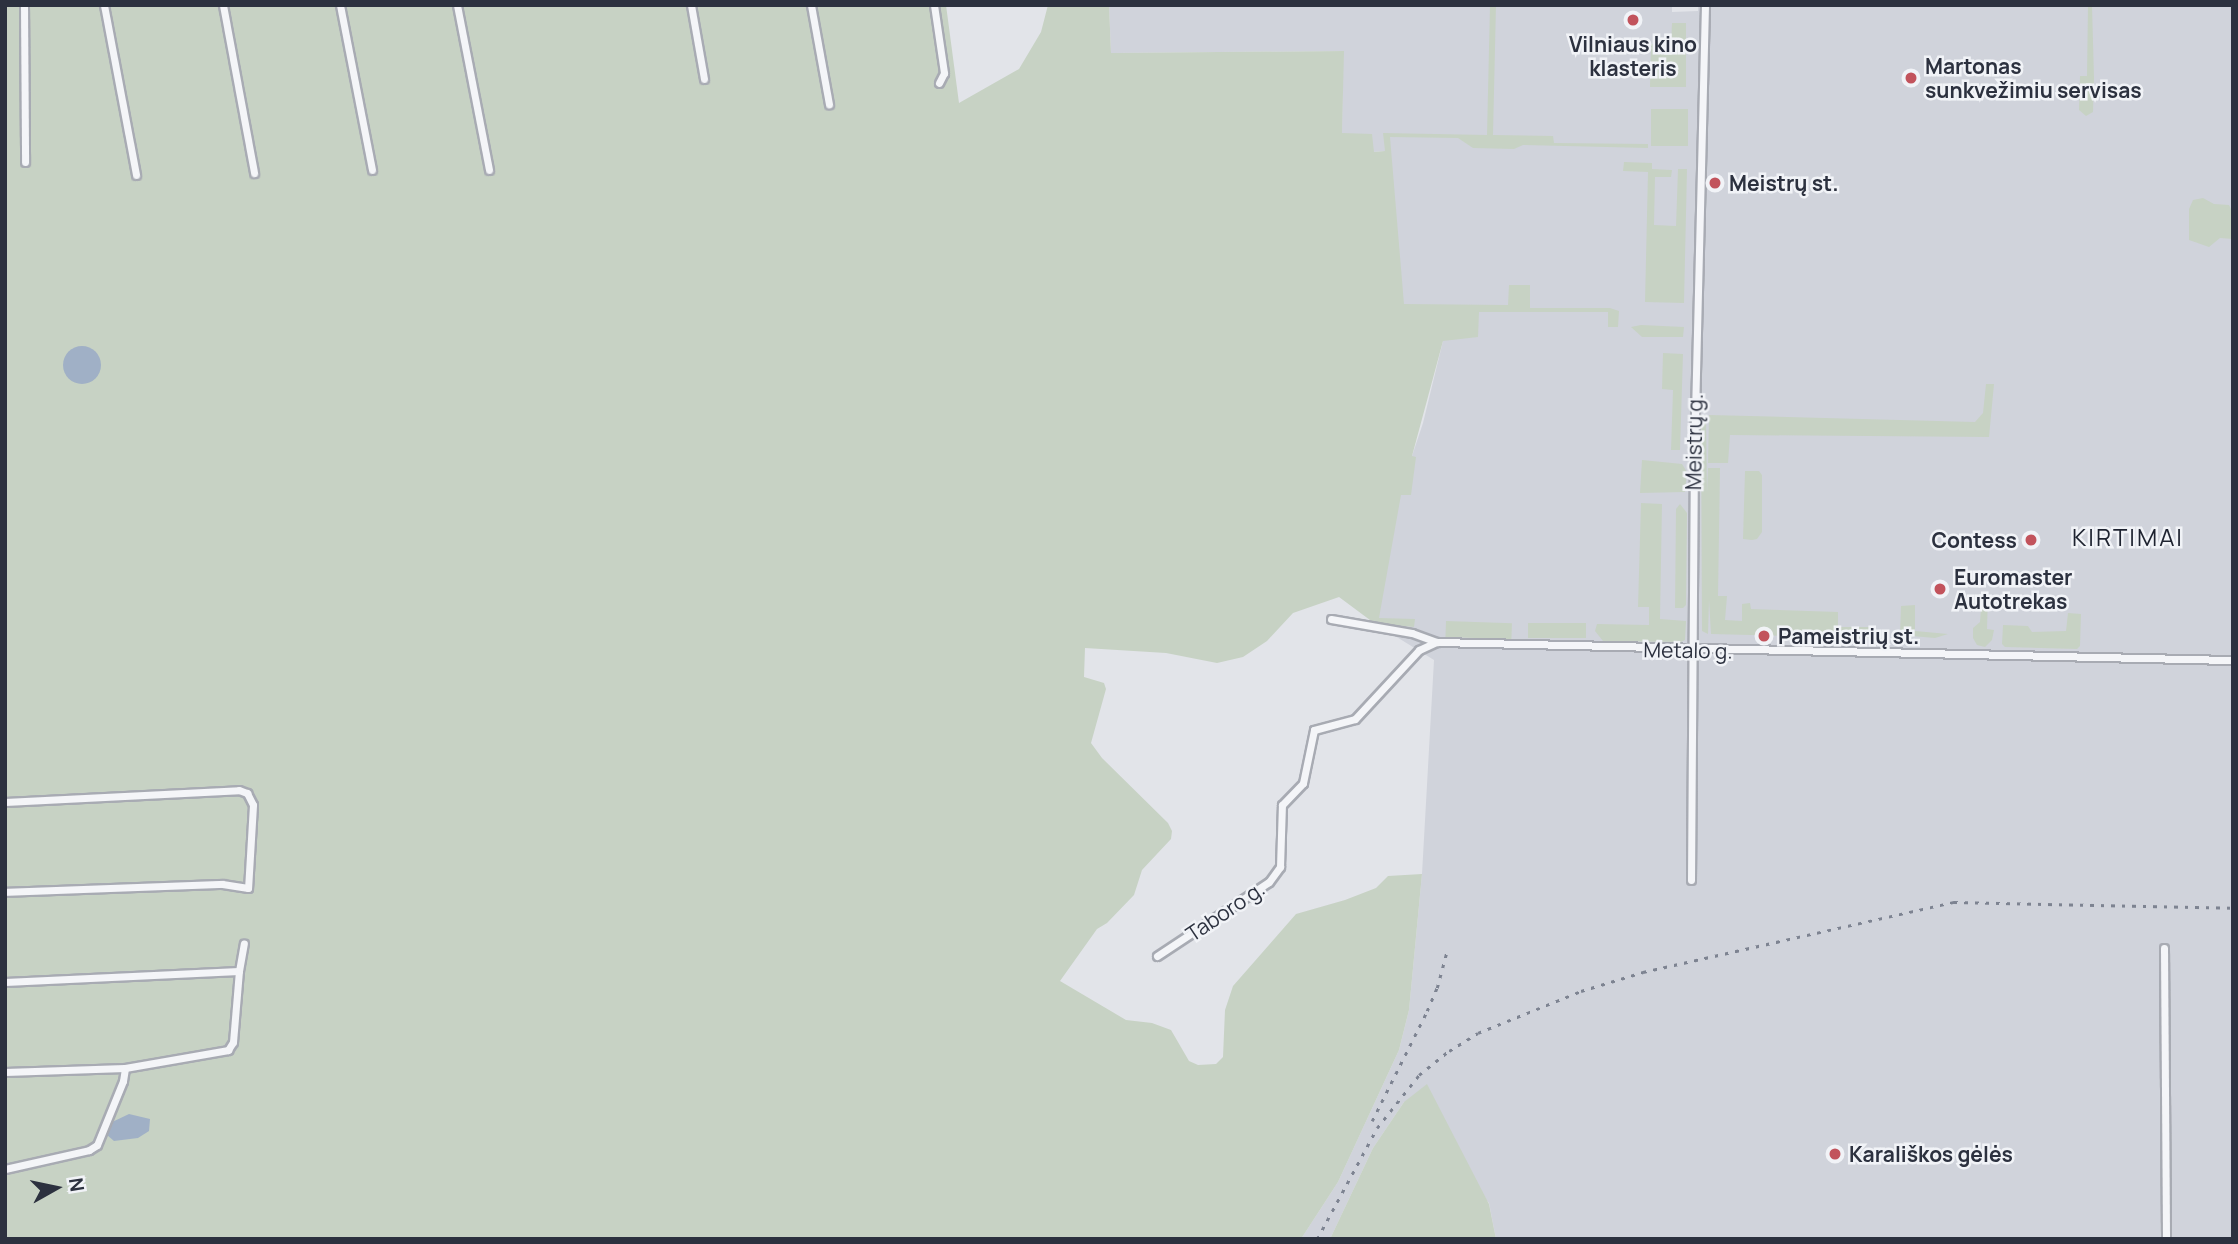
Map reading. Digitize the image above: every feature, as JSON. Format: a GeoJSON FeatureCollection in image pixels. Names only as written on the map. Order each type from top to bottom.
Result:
{"type":"FeatureCollection","features":[{"type":"Feature","properties":{"kind":"street"},"geometry":{"type":"LineString","coordinates":[[24,5],[25,162]]}},
{"type":"Feature","properties":{"kind":"street"},"geometry":{"type":"LineString","coordinates":[[104,5],[136,174]]}},
{"type":"Feature","properties":{"kind":"street"},"geometry":{"type":"LineString","coordinates":[[223,5],[254,173]]}},
{"type":"Feature","properties":{"kind":"street"},"geometry":{"type":"LineString","coordinates":[[340,5],[372,170]]}},
{"type":"Feature","properties":{"kind":"street"},"geometry":{"type":"LineString","coordinates":[[457,5],[489,170]]}},
{"type":"Feature","properties":{"kind":"street"},"geometry":{"type":"LineString","coordinates":[[691,5],[704,79]]}},
{"type":"Feature","properties":{"kind":"street"},"geometry":{"type":"LineString","coordinates":[[811,5],[829,104]]}},
{"type":"Feature","properties":{"kind":"street"},"geometry":{"type":"LineString","coordinates":[[933,5],[944,73],[939,83]]}},
{"type":"Feature","properties":{"kind":"street","name":"Meistrų g."},"geometry":{"type":"LineString","coordinates":[[1691,880],[1693,455],[1705,5]]}},
{"type":"Feature","properties":{"kind":"street","name":"Metalo g."},"geometry":{"type":"LineString","coordinates":[[1331,619],[1412,633],[1437,642],[1692,650],[2233,660]]}},
{"type":"Feature","properties":{"kind":"street","name":"Taboro g."},"geometry":{"type":"LineString","coordinates":[[1157,956],[1269,881],[1280,867],[1282,805],[1303,783],[1314,730],[1345,725],[1355,719],[1419,650],[1437,642]]}},
{"type":"Feature","properties":{"kind":"street"},"geometry":{"type":"LineString","coordinates":[[5,802],[239,790],[247,793],[253,805],[248,888],[222,884],[5,892]]}},
{"type":"Feature","properties":{"kind":"street"},"geometry":{"type":"LineString","coordinates":[[5,1072],[125,1068],[232,1047],[244,943]]}},
{"type":"Feature","properties":{"kind":"street"},"geometry":{"type":"LineString","coordinates":[[2164,947],[2166,1239]]}},
{"type":"Feature","properties":{"kind":"street"},"geometry":{"type":"LineString","coordinates":[[5,982],[239,971]]}},
{"type":"Feature","properties":{"kind":"street"},"geometry":{"type":"LineString","coordinates":[[5,1168],[89,1150],[97,1145],[123,1081],[125,1068]]}},
{"type":"Feature","properties":{"kind":"shaded area"},"geometry":{"type":"Polygon","coordinates":[[[1109,5],[1672,5],[1672,12],[1698,11],[1698,5],[2233,5],[2233,1239],[1496,1239],[1489,1203],[1404,1102],[1373,1148],[1330,1239],[1301,1239],[1338,1182],[1399,1050],[1409,1010],[1422,874],[1434,660],[1374,623],[1391,519],[1423,423],[1443,341],[1399,307],[1385,151],[1373,152],[1342,133],[1343,51],[1111,53],[1109,5]]]}},
{"type":"Feature","properties":{"kind":"green space"},"geometry":{"type":"Polygon","coordinates":[[[5,5],[946,5],[959,103],[1019,69],[1041,32],[1048,5],[1109,5],[1111,53],[1344,51],[1342,133],[1372,134],[1374,152],[1385,151],[1383,133],[1487,135],[1490,5],[1496,5],[1493,135],[1553,136],[1554,143],[1648,144],[1648,148],[1523,145],[1514,149],[1473,148],[1458,138],[1390,137],[1404,304],[1508,305],[1509,285],[1530,285],[1530,308],[1610,308],[1619,311],[1618,327],[1608,327],[1608,312],[1479,312],[1478,337],[1443,341],[1412,456],[1416,457],[1411,495],[1401,495],[1379,618],[1415,619],[1414,627],[1374,623],[1339,597],[1293,613],[1267,641],[1243,657],[1217,663],[1166,653],[1085,648],[1084,677],[1104,683],[1106,689],[1091,743],[1102,758],[1168,823],[1172,831],[1171,839],[1142,870],[1134,895],[1107,923],[1097,929],[1060,981],[1126,1020],[1152,1023],[1171,1030],[1189,1061],[1198,1065],[1216,1064],[1223,1057],[1225,1010],[1233,986],[1296,914],[1376,888],[1388,876],[1422,874],[1409,1010],[1399,1050],[1338,1182],[1301,1239],[5,1239],[5,5]]]}},
{"type":"Feature","properties":{"kind":"green space"},"geometry":{"type":"Polygon","coordinates":[[[2088,5],[2092,5],[2094,78],[2093,112],[2086,116],[2079,110],[2080,76],[2087,76],[2088,5]]]}},
{"type":"Feature","properties":{"kind":"green space"},"geometry":{"type":"Polygon","coordinates":[[[1672,23],[1686,23],[1686,87],[1650,87],[1651,44],[1671,45],[1672,23]]]}},
{"type":"Feature","properties":{"kind":"green space"},"geometry":{"type":"Polygon","coordinates":[[[1651,109],[1688,109],[1688,146],[1651,146],[1651,109]]]}},
{"type":"Feature","properties":{"kind":"green space"},"geometry":{"type":"Polygon","coordinates":[[[1624,162],[1652,163],[1652,169],[1672,170],[1671,177],[1655,177],[1654,225],[1676,226],[1678,169],[1687,169],[1684,303],[1645,302],[1648,172],[1623,171],[1624,162]]]}},
{"type":"Feature","properties":{"kind":"green space"},"geometry":{"type":"Polygon","coordinates":[[[2203,198],[2214,204],[2229,205],[2233,213],[2233,239],[2220,238],[2209,247],[2189,240],[2189,209],[2193,200],[2203,198]]]}},
{"type":"Feature","properties":{"kind":"green space"},"geometry":{"type":"Polygon","coordinates":[[[1631,327],[1684,327],[1683,337],[1642,337],[1631,327]]]}},
{"type":"Feature","properties":{"kind":"green space"},"geometry":{"type":"Polygon","coordinates":[[[1663,353],[1683,354],[1680,450],[1671,450],[1673,390],[1662,389],[1663,353]]]}},
{"type":"Feature","properties":{"kind":"green space"},"geometry":{"type":"Polygon","coordinates":[[[1986,384],[1994,384],[1989,437],[1730,435],[1728,463],[1708,463],[1709,415],[1975,422],[1983,413],[1986,384]]]}},
{"type":"Feature","properties":{"kind":"green space"},"geometry":{"type":"Polygon","coordinates":[[[1701,415],[1706,415],[1707,493],[1708,468],[1720,468],[1718,596],[1727,596],[1725,620],[1742,621],[1742,604],[1750,603],[1751,609],[1838,612],[1838,627],[1870,627],[1870,638],[1711,634],[1709,600],[1708,634],[1702,631],[1701,415]]]}},
{"type":"Feature","properties":{"kind":"green space"},"geometry":{"type":"Polygon","coordinates":[[[1642,460],[1682,464],[1687,472],[1685,492],[1640,493],[1642,460]]]}},
{"type":"Feature","properties":{"kind":"green space"},"geometry":{"type":"Polygon","coordinates":[[[1745,471],[1759,471],[1762,475],[1762,532],[1757,539],[1752,540],[1743,539],[1745,471]]]}},
{"type":"Feature","properties":{"kind":"green space"},"geometry":{"type":"Polygon","coordinates":[[[1641,503],[1662,504],[1660,619],[1686,621],[1685,640],[1681,642],[1603,641],[1595,631],[1597,624],[1649,625],[1649,607],[1638,607],[1641,503]]]}},
{"type":"Feature","properties":{"kind":"green space"},"geometry":{"type":"Polygon","coordinates":[[[1680,504],[1687,513],[1686,605],[1683,608],[1675,608],[1676,509],[1680,504]]]}},
{"type":"Feature","properties":{"kind":"green space"},"geometry":{"type":"Polygon","coordinates":[[[1982,595],[1988,595],[1987,629],[1994,630],[1992,640],[1985,647],[1977,645],[1973,638],[1973,628],[1980,622],[1982,595]]]}},
{"type":"Feature","properties":{"kind":"green space"},"geometry":{"type":"Polygon","coordinates":[[[1915,605],[1915,631],[1948,634],[1935,638],[1900,635],[1901,606],[1915,605]]]}},
{"type":"Feature","properties":{"kind":"green space"},"geometry":{"type":"Polygon","coordinates":[[[2068,613],[2081,614],[2080,646],[2077,649],[2005,647],[2002,644],[2003,625],[2028,626],[2032,632],[2066,631],[2068,613]]]}},
{"type":"Feature","properties":{"kind":"green space"},"geometry":{"type":"Polygon","coordinates":[[[1446,621],[1512,623],[1511,639],[1445,637],[1446,621]]]}},
{"type":"Feature","properties":{"kind":"green space"},"geometry":{"type":"Polygon","coordinates":[[[1528,623],[1586,623],[1586,638],[1528,638],[1528,623]]]}},
{"type":"Feature","properties":{"kind":"green space"},"geometry":{"type":"Polygon","coordinates":[[[1427,1084],[1489,1204],[1496,1239],[1330,1239],[1373,1148],[1404,1102],[1427,1084]]]}},
{"type":"Feature","properties":{"kind":"water"},"geometry":{"type":"Polygon","coordinates":[[[82,346],[96,351],[101,365],[96,379],[82,384],[68,379],[63,365],[68,351],[82,346]]]}},
{"type":"Feature","properties":{"kind":"water"},"geometry":{"type":"Polygon","coordinates":[[[129,1114],[150,1119],[149,1131],[138,1138],[114,1141],[107,1135],[108,1124],[129,1114]]]}},
{"type":"Feature","properties":{"kind":"railway"},"geometry":{"type":"LineString","coordinates":[[1317,1239],[1377,1128],[1419,1075],[1449,1051],[1478,1033],[1581,991],[1643,972],[1954,902],[2233,908]]}},
{"type":"Feature","properties":{"kind":"railway"},"geometry":{"type":"LineString","coordinates":[[1372,1121],[1427,1011],[1437,988],[1447,951]]}},
{"type":"Feature","properties":{"kind":"place","name":"Vilniaus kino klasteris"},"geometry":{"type":"Point","coordinates":[1633,20]}},
{"type":"Feature","properties":{"kind":"place","name":"Martonas sunkvežimiu servisas"},"geometry":{"type":"Point","coordinates":[1911,78]}},
{"type":"Feature","properties":{"kind":"place","name":"Meistrų st."},"geometry":{"type":"Point","coordinates":[1715,183]}},
{"type":"Feature","properties":{"kind":"place","name":"Contess"},"geometry":{"type":"Point","coordinates":[2031,540]}},
{"type":"Feature","properties":{"kind":"place","name":"Euromaster Autotrekas"},"geometry":{"type":"Point","coordinates":[1940,589]}},
{"type":"Feature","properties":{"kind":"place","name":"Pameistrių st."},"geometry":{"type":"Point","coordinates":[1764,636]}},
{"type":"Feature","properties":{"kind":"place","name":"Karališkos gėlės"},"geometry":{"type":"Point","coordinates":[1835,1154]}},
{"type":"Feature","properties":{"kind":"district","name":"KIRTIMAI"},"geometry":{"type":"Point","coordinates":[2128,537]}}]}
